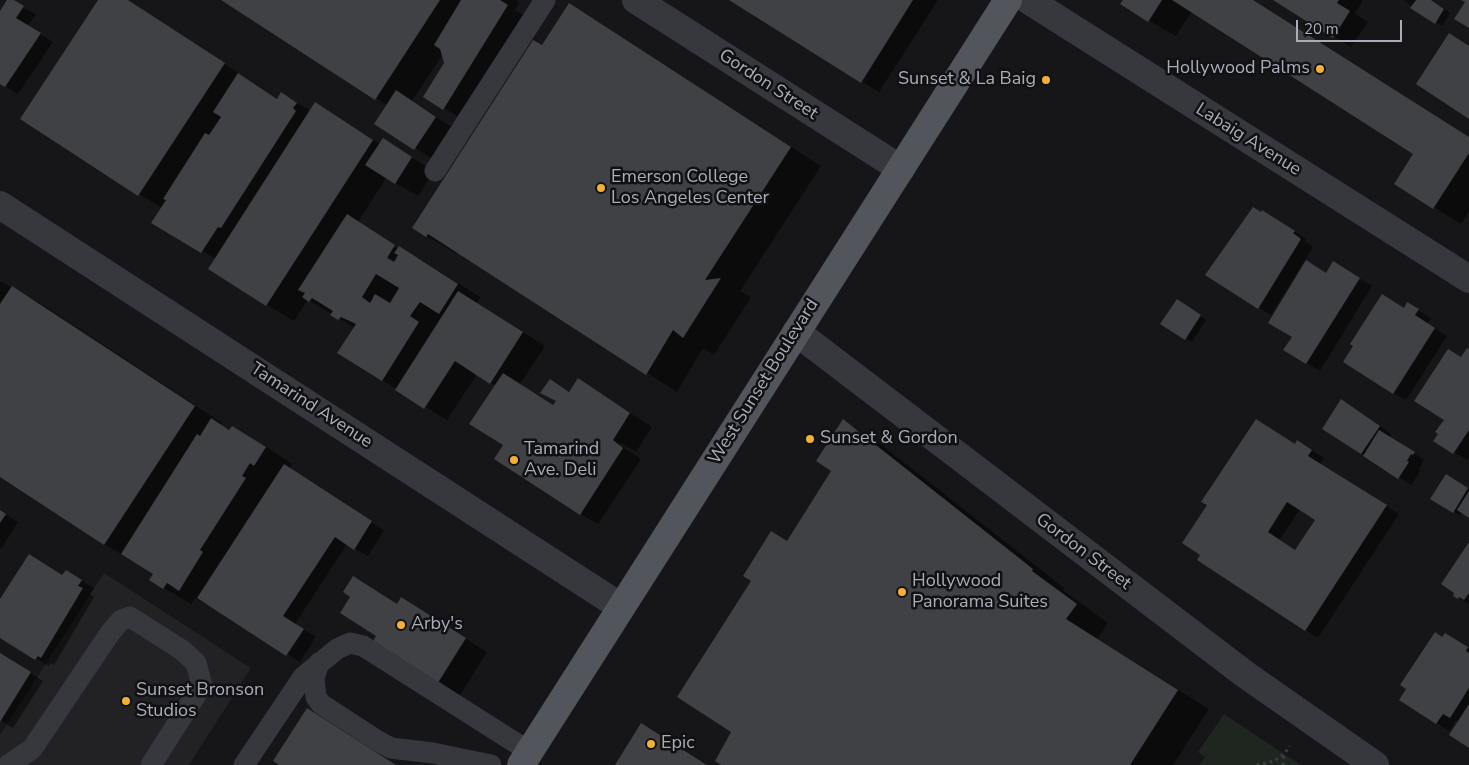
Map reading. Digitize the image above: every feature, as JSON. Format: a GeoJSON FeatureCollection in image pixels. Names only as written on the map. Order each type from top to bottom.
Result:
{"type":"FeatureCollection","features":[{"type":"Feature","properties":{"kind":"main road","name":"West Sunset Boulevard"},"geometry":{"type":"LineString","coordinates":[[526,759],[1008,0]]}},
{"type":"Feature","properties":{"kind":"street","name":"Gordon Street"},"geometry":{"type":"LineString","coordinates":[[636,0],[900,169]]}},
{"type":"Feature","properties":{"kind":"street","name":"Labaig Avenue"},"geometry":{"type":"LineString","coordinates":[[1028,0],[1466,270]]}},
{"type":"Feature","properties":{"kind":"street","name":"Tamarind Avenue"},"geometry":{"type":"LineString","coordinates":[[0,204],[622,607]]}},
{"type":"Feature","properties":{"kind":"street","name":"Gordon Street"},"geometry":{"type":"LineString","coordinates":[[796,332],[1246,676],[1375,765]]}},
{"type":"Feature","properties":{"kind":"lane"},"geometry":{"type":"LineString","coordinates":[[435,171],[545,0]]}},
{"type":"Feature","properties":{"kind":"lane"},"geometry":{"type":"LineString","coordinates":[[8,765],[32,749],[110,633],[121,620],[130,617],[182,650],[196,664],[202,684],[151,765]]}},
{"type":"Feature","properties":{"kind":"lane"},"geometry":{"type":"LineString","coordinates":[[244,765],[303,677],[337,649],[350,643],[363,646],[526,759]]}},
{"type":"Feature","properties":{"kind":"lane"},"geometry":{"type":"LineString","coordinates":[[320,663],[314,678],[316,697],[321,704],[378,741],[391,748],[433,753],[491,765]]}},
{"type":"Feature","properties":{"kind":"path"},"geometry":{"type":"LineString","coordinates":[[1257,765],[1274,761],[1284,754],[1283,765]]}},
{"type":"Feature","properties":{"kind":"shaded area","name":"Sunset Bronson Studios"},"geometry":{"type":"Polygon","coordinates":[[[104,573],[251,668],[189,765],[0,765],[0,735],[104,573]]]}},
{"type":"Feature","properties":{"kind":"shaded area"},"geometry":{"type":"Polygon","coordinates":[[[1224,714],[1301,765],[1199,765],[1205,757],[1198,752],[1224,714]]]}},
{"type":"Feature","properties":{"kind":"building"},"geometry":{"type":"Polygon","coordinates":[[[7,0],[14,0],[24,6],[16,18],[41,33],[5,87],[0,84],[0,11],[7,0]]]}},
{"type":"Feature","properties":{"kind":"building"},"geometry":{"type":"Polygon","coordinates":[[[98,0],[128,0],[225,63],[138,196],[20,119],[98,0]]]}},
{"type":"Feature","properties":{"kind":"building"},"geometry":{"type":"Polygon","coordinates":[[[221,0],[440,0],[375,100],[221,0]]]}},
{"type":"Feature","properties":{"kind":"building"},"geometry":{"type":"Polygon","coordinates":[[[461,0],[500,0],[508,5],[443,110],[423,97],[444,63],[440,49],[434,45],[461,0]]]}},
{"type":"Feature","properties":{"kind":"building"},"geometry":{"type":"Polygon","coordinates":[[[729,0],[913,0],[861,83],[729,0]]]}},
{"type":"Feature","properties":{"kind":"building","name":"Hollywood Palms"},"geometry":{"type":"Polygon","coordinates":[[[1123,0],[1162,0],[1148,22],[1120,4],[1123,0]]]}},
{"type":"Feature","properties":{"kind":"building","name":"Hollywood Palms"},"geometry":{"type":"Polygon","coordinates":[[[1172,0],[1253,0],[1469,137],[1469,153],[1433,209],[1394,184],[1413,154],[1172,0]]]}},
{"type":"Feature","properties":{"kind":"building"},"geometry":{"type":"Polygon","coordinates":[[[1273,0],[1339,0],[1337,3],[1350,11],[1333,38],[1273,0]]]}},
{"type":"Feature","properties":{"kind":"building"},"geometry":{"type":"Polygon","coordinates":[[[1416,0],[1431,0],[1444,9],[1435,24],[1410,8],[1416,0]]]}},
{"type":"Feature","properties":{"kind":"building"},"geometry":{"type":"Polygon","coordinates":[[[1461,0],[1469,0],[1469,28],[1454,19],[1465,2],[1461,0]]]}},
{"type":"Feature","properties":{"kind":"building","name":"Emerson College Los Angeles Center"},"geometry":{"type":"Polygon","coordinates":[[[569,3],[791,147],[705,280],[721,278],[683,338],[673,330],[646,375],[428,234],[426,237],[412,228],[533,40],[542,45],[569,3]]]}},
{"type":"Feature","properties":{"kind":"building"},"geometry":{"type":"Polygon","coordinates":[[[1449,33],[1469,46],[1469,119],[1416,84],[1449,33]]]}},
{"type":"Feature","properties":{"kind":"building"},"geometry":{"type":"Polygon","coordinates":[[[238,73],[277,99],[281,92],[297,103],[293,108],[296,111],[221,228],[218,227],[201,253],[151,223],[166,200],[163,199],[205,133],[209,135],[221,117],[213,112],[238,73]]]}},
{"type":"Feature","properties":{"kind":"building"},"geometry":{"type":"Polygon","coordinates":[[[396,90],[436,117],[414,150],[374,124],[396,90]]]}},
{"type":"Feature","properties":{"kind":"building"},"geometry":{"type":"Polygon","coordinates":[[[315,102],[373,140],[266,306],[208,269],[315,102]]]}},
{"type":"Feature","properties":{"kind":"building"},"geometry":{"type":"Polygon","coordinates":[[[383,138],[412,157],[395,184],[365,165],[383,138]]]}},
{"type":"Feature","properties":{"kind":"building"},"geometry":{"type":"Polygon","coordinates":[[[1253,207],[1261,212],[1262,210],[1295,231],[1293,233],[1301,239],[1258,309],[1205,275],[1253,207]]]}},
{"type":"Feature","properties":{"kind":"building"},"geometry":{"type":"Polygon","coordinates":[[[347,214],[395,245],[387,258],[394,262],[398,255],[394,253],[399,246],[458,284],[439,314],[420,302],[410,316],[419,322],[382,381],[337,353],[356,324],[341,317],[338,320],[330,315],[333,311],[312,298],[309,302],[302,297],[305,293],[298,290],[347,214]],[[376,274],[362,297],[370,303],[375,294],[390,303],[399,288],[376,274]]]}},
{"type":"Feature","properties":{"kind":"building"},"geometry":{"type":"Polygon","coordinates":[[[1306,260],[1326,273],[1333,261],[1360,278],[1306,364],[1283,350],[1292,337],[1268,323],[1306,260]]]}},
{"type":"Feature","properties":{"kind":"building"},"geometry":{"type":"Polygon","coordinates":[[[12,286],[195,406],[104,545],[0,477],[0,304],[12,286]]]}},
{"type":"Feature","properties":{"kind":"building"},"geometry":{"type":"Polygon","coordinates":[[[458,291],[523,332],[490,384],[455,361],[424,409],[395,390],[458,291]]]}},
{"type":"Feature","properties":{"kind":"building"},"geometry":{"type":"Polygon","coordinates":[[[1382,294],[1404,308],[1407,302],[1419,309],[1415,315],[1435,328],[1393,394],[1343,362],[1353,346],[1350,344],[1382,294]]]}},
{"type":"Feature","properties":{"kind":"building"},"geometry":{"type":"Polygon","coordinates":[[[1177,299],[1201,315],[1185,340],[1160,324],[1177,299]]]}},
{"type":"Feature","properties":{"kind":"building"},"geometry":{"type":"Polygon","coordinates":[[[1467,348],[1469,349],[1469,430],[1453,454],[1433,441],[1438,434],[1435,432],[1444,420],[1414,401],[1448,349],[1461,357],[1467,348]]]}},
{"type":"Feature","properties":{"kind":"building"},"geometry":{"type":"Polygon","coordinates":[[[503,373],[553,405],[556,401],[540,393],[550,379],[569,392],[578,378],[630,413],[613,440],[623,448],[580,515],[494,459],[503,445],[469,424],[503,373]]]}},
{"type":"Feature","properties":{"kind":"building"},"geometry":{"type":"Polygon","coordinates":[[[1341,399],[1380,426],[1361,454],[1322,429],[1341,399]]]}},
{"type":"Feature","properties":{"kind":"building"},"geometry":{"type":"Polygon","coordinates":[[[211,418],[229,430],[232,426],[266,447],[254,466],[250,463],[242,476],[246,478],[200,550],[203,552],[179,591],[167,583],[163,589],[149,580],[153,574],[121,554],[197,434],[200,436],[211,418]]]}},
{"type":"Feature","properties":{"kind":"building","name":"Hollywood Panorama Suites"},"geometry":{"type":"Polygon","coordinates":[[[843,419],[1033,569],[1032,571],[1077,604],[1066,619],[1178,690],[1130,765],[721,765],[715,761],[731,732],[677,697],[751,581],[743,576],[771,531],[787,541],[831,471],[816,461],[843,419]]]}},
{"type":"Feature","properties":{"kind":"building"},"geometry":{"type":"Polygon","coordinates":[[[1256,419],[1295,444],[1297,440],[1312,450],[1308,456],[1387,505],[1305,631],[1197,560],[1200,555],[1182,543],[1207,505],[1201,502],[1256,419]],[[1287,502],[1268,532],[1295,550],[1315,520],[1287,502]]]}},
{"type":"Feature","properties":{"kind":"building"},"geometry":{"type":"Polygon","coordinates":[[[1379,430],[1415,452],[1413,455],[1411,454],[1407,461],[1409,462],[1398,479],[1363,456],[1379,430]]]}},
{"type":"Feature","properties":{"kind":"building"},"geometry":{"type":"Polygon","coordinates":[[[284,464],[372,521],[354,550],[335,537],[283,616],[304,629],[286,656],[197,598],[284,464]]]}},
{"type":"Feature","properties":{"kind":"building"},"geometry":{"type":"Polygon","coordinates":[[[1446,474],[1468,488],[1453,513],[1430,499],[1446,474]]]}},
{"type":"Feature","properties":{"kind":"building"},"geometry":{"type":"Polygon","coordinates":[[[1469,491],[1469,518],[1457,510],[1469,491]]]}},
{"type":"Feature","properties":{"kind":"building"},"geometry":{"type":"Polygon","coordinates":[[[0,510],[6,514],[0,523],[0,510]]]}},
{"type":"Feature","properties":{"kind":"building"},"geometry":{"type":"Polygon","coordinates":[[[1469,542],[1469,593],[1464,600],[1453,596],[1454,593],[1441,584],[1469,542]]]}},
{"type":"Feature","properties":{"kind":"building"},"geometry":{"type":"Polygon","coordinates":[[[29,554],[62,575],[66,570],[82,580],[78,586],[83,588],[41,658],[38,656],[35,660],[0,638],[0,599],[29,554]]]}},
{"type":"Feature","properties":{"kind":"building","name":"Arby's"},"geometry":{"type":"Polygon","coordinates":[[[353,576],[397,604],[401,597],[466,638],[436,686],[371,645],[376,636],[340,613],[350,597],[343,592],[353,576]]]}},
{"type":"Feature","properties":{"kind":"building"},"geometry":{"type":"Polygon","coordinates":[[[1435,632],[1442,637],[1445,633],[1468,647],[1466,651],[1469,653],[1469,688],[1450,718],[1443,714],[1436,724],[1399,700],[1406,689],[1400,685],[1435,632]]]}},
{"type":"Feature","properties":{"kind":"building"},"geometry":{"type":"Polygon","coordinates":[[[0,653],[31,672],[0,722],[0,653]]]}},
{"type":"Feature","properties":{"kind":"building"},"geometry":{"type":"Polygon","coordinates":[[[1469,704],[1469,748],[1449,735],[1469,704]]]}},
{"type":"Feature","properties":{"kind":"building"},"geometry":{"type":"Polygon","coordinates":[[[307,708],[396,765],[279,765],[273,761],[307,708]]]}},
{"type":"Feature","properties":{"kind":"building","name":"Epic"},"geometry":{"type":"Polygon","coordinates":[[[641,723],[707,765],[615,765],[641,723]]]}},
{"type":"Feature","properties":{"kind":"place","name":"Hollywood Palms"},"geometry":{"type":"Point","coordinates":[1320,69]}},
{"type":"Feature","properties":{"kind":"place","name":"Sunset & La Baig"},"geometry":{"type":"Point","coordinates":[1046,80]}},
{"type":"Feature","properties":{"kind":"place","name":"Emerson College Los Angeles Center"},"geometry":{"type":"Point","coordinates":[601,188]}},
{"type":"Feature","properties":{"kind":"place","name":"Sunset & Gordon"},"geometry":{"type":"Point","coordinates":[810,439]}},
{"type":"Feature","properties":{"kind":"place","name":"Tamarind Ave. Deli"},"geometry":{"type":"Point","coordinates":[514,460]}},
{"type":"Feature","properties":{"kind":"place","name":"Hollywood Panorama Suites"},"geometry":{"type":"Point","coordinates":[902,592]}},
{"type":"Feature","properties":{"kind":"place","name":"Arby's"},"geometry":{"type":"Point","coordinates":[401,625]}},
{"type":"Feature","properties":{"kind":"place","name":"Sunset Bronson Studios"},"geometry":{"type":"Point","coordinates":[126,701]}},
{"type":"Feature","properties":{"kind":"place","name":"Epic"},"geometry":{"type":"Point","coordinates":[651,744]}}]}
